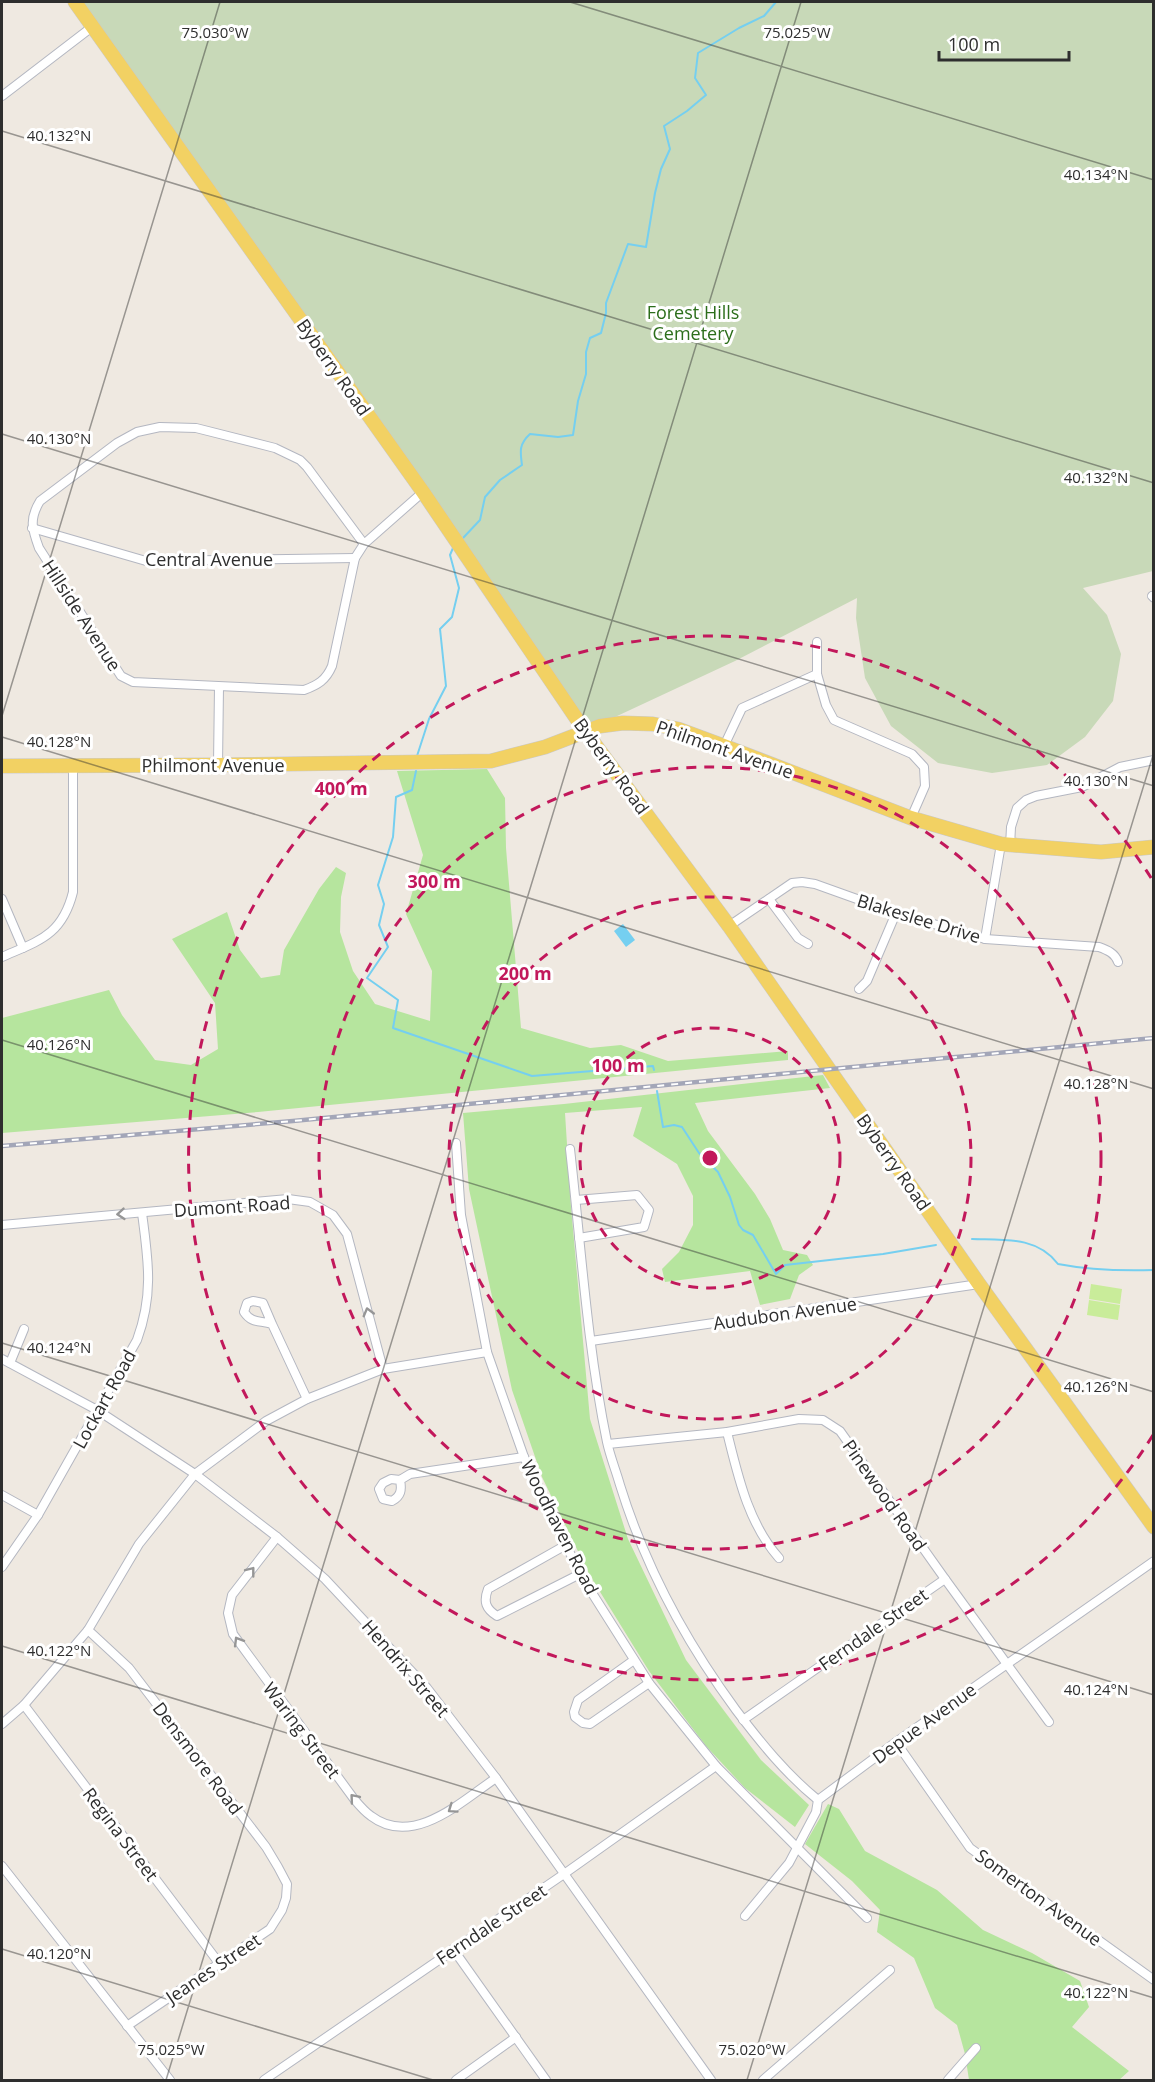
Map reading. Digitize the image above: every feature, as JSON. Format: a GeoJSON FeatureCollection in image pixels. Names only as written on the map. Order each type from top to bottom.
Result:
{"type":"FeatureCollection","features":[{"type":"Feature","properties":{"kind":"main road","name":"Byberry Road"},"geometry":{"type":"LineString","coordinates":[[75,2],[423,492],[585,731],[729,926],[979,1284],[1154,1527]]}},
{"type":"Feature","properties":{"kind":"main road","name":"Philmont Avenue"},"geometry":{"type":"LineString","coordinates":[[2,766],[490,761],[545,747],[613,723],[653,724],[678,729],[910,818],[1005,845],[1101,852],[1154,847]]}},
{"type":"Feature","properties":{"kind":"street"},"geometry":{"type":"LineString","coordinates":[[2,96],[92,27]]}},
{"type":"Feature","properties":{"kind":"street"},"geometry":{"type":"LineString","coordinates":[[32,528],[34,513],[40,501],[117,443],[137,432],[177,426],[216,433],[275,448],[292,455],[307,467],[364,544]]}},
{"type":"Feature","properties":{"kind":"street"},"geometry":{"type":"LineString","coordinates":[[355,558],[364,544],[423,492]]}},
{"type":"Feature","properties":{"kind":"street","name":"Central Avenue"},"geometry":{"type":"LineString","coordinates":[[32,528],[146,561],[355,558]]}},
{"type":"Feature","properties":{"kind":"street","name":"Hillside Avenue"},"geometry":{"type":"LineString","coordinates":[[32,528],[39,548],[122,676],[133,682],[304,690],[318,685],[329,674],[332,666],[355,558]]}},
{"type":"Feature","properties":{"kind":"street"},"geometry":{"type":"LineString","coordinates":[[817,642],[817,674],[826,705],[834,720],[912,754],[924,767],[925,786],[910,818]]}},
{"type":"Feature","properties":{"kind":"street"},"geometry":{"type":"LineString","coordinates":[[723,746],[742,708],[817,674]]}},
{"type":"Feature","properties":{"kind":"street"},"geometry":{"type":"LineString","coordinates":[[218,765],[219,687]]}},
{"type":"Feature","properties":{"kind":"street"},"geometry":{"type":"LineString","coordinates":[[986,939],[1005,845],[1017,808],[1026,800],[1036,796],[1082,788],[1120,766],[1154,760]]}},
{"type":"Feature","properties":{"kind":"street"},"geometry":{"type":"LineString","coordinates":[[2,957],[48,936],[56,928],[70,904],[73,892],[73,766]]}},
{"type":"Feature","properties":{"kind":"street","name":"Blakeslee Drive"},"geometry":{"type":"LineString","coordinates":[[729,926],[792,883],[802,882],[815,884],[896,913],[986,939],[1099,947],[1109,951],[1118,962]]}},
{"type":"Feature","properties":{"kind":"street"},"geometry":{"type":"LineString","coordinates":[[2,899],[23,948]]}},
{"type":"Feature","properties":{"kind":"street"},"geometry":{"type":"LineString","coordinates":[[769,899],[798,938],[808,944]]}},
{"type":"Feature","properties":{"kind":"street"},"geometry":{"type":"LineString","coordinates":[[859,989],[867,981],[896,913]]}},
{"type":"Feature","properties":{"kind":"street","name":"Woodhaven Road"},"geometry":{"type":"LineString","coordinates":[[456,1143],[461,1215],[487,1352],[524,1457],[579,1574],[649,1683],[716,1766],[798,1846]]}},
{"type":"Feature","properties":{"kind":"street"},"geometry":{"type":"LineString","coordinates":[[570,1149],[592,1361],[608,1444],[627,1506],[659,1584],[706,1670],[773,1758],[796,1783],[818,1800],[816,1812],[789,1863],[745,1916]]}},
{"type":"Feature","properties":{"kind":"street"},"geometry":{"type":"LineString","coordinates":[[576,1200],[637,1195],[649,1210],[644,1227],[579,1238]]}},
{"type":"Feature","properties":{"kind":"street","name":"Dumont Road"},"geometry":{"type":"LineString","coordinates":[[2,1225],[288,1199],[310,1202],[333,1215],[347,1234],[383,1369]]}},
{"type":"Feature","properties":{"kind":"street","name":"Lockart Road"},"geometry":{"type":"LineString","coordinates":[[2,1567],[38,1515],[128,1357],[144,1322],[148,1298],[148,1265],[142,1213]]}},
{"type":"Feature","properties":{"kind":"street","name":"Audubon Avenue"},"geometry":{"type":"LineString","coordinates":[[591,1341],[979,1284]]}},
{"type":"Feature","properties":{"kind":"street"},"geometry":{"type":"LineString","coordinates":[[272,1324],[308,1399]]}},
{"type":"Feature","properties":{"kind":"street"},"geometry":{"type":"LineString","coordinates":[[6,1361],[24,1329]]}},
{"type":"Feature","properties":{"kind":"street"},"geometry":{"type":"LineString","coordinates":[[2,1724],[24,1705],[88,1630],[139,1544],[195,1474],[266,1421],[308,1399],[383,1369],[487,1352]]}},
{"type":"Feature","properties":{"kind":"street","name":"Hendrix Street"},"geometry":{"type":"LineString","coordinates":[[6,1361],[97,1410],[195,1474],[277,1537],[325,1580],[427,1688],[496,1778],[711,2080]]}},
{"type":"Feature","properties":{"kind":"street","name":"Pinewood Road"},"geometry":{"type":"LineString","coordinates":[[608,1444],[726,1432],[799,1419],[823,1420],[840,1431],[1049,1722]]}},
{"type":"Feature","properties":{"kind":"street"},"geometry":{"type":"LineString","coordinates":[[726,1432],[743,1494],[771,1549],[779,1558]]}},
{"type":"Feature","properties":{"kind":"street"},"geometry":{"type":"LineString","coordinates":[[400,1480],[410,1474],[524,1457]]}},
{"type":"Feature","properties":{"kind":"street"},"geometry":{"type":"LineString","coordinates":[[2,1495],[38,1515]]}},
{"type":"Feature","properties":{"kind":"street","name":"Waring Street"},"geometry":{"type":"LineString","coordinates":[[277,1537],[232,1595],[228,1613],[233,1634],[354,1799],[371,1817],[393,1826],[431,1822],[496,1778]]}},
{"type":"Feature","properties":{"kind":"street"},"geometry":{"type":"LineString","coordinates":[[566,1545],[488,1589],[485,1598],[486,1606],[498,1616],[579,1574]]}},
{"type":"Feature","properties":{"kind":"street","name":"Depue Avenue"},"geometry":{"type":"LineString","coordinates":[[818,1800],[896,1742],[1154,1561]]}},
{"type":"Feature","properties":{"kind":"street","name":"Ferndale Street"},"geometry":{"type":"LineString","coordinates":[[744,1720],[945,1579]]}},
{"type":"Feature","properties":{"kind":"street","name":"Densmore Road"},"geometry":{"type":"LineString","coordinates":[[88,1630],[129,1668],[266,1847],[286,1884],[286,1898]]}},
{"type":"Feature","properties":{"kind":"street"},"geometry":{"type":"LineString","coordinates":[[634,1660],[578,1700],[574,1712],[575,1717],[583,1723],[590,1724],[649,1683]]}},
{"type":"Feature","properties":{"kind":"street","name":"Regina Street"},"geometry":{"type":"LineString","coordinates":[[24,1705],[219,1963]]}},
{"type":"Feature","properties":{"kind":"street","name":"Somerton Avenue"},"geometry":{"type":"LineString","coordinates":[[896,1742],[970,1848],[1154,1980]]}},
{"type":"Feature","properties":{"kind":"street","name":"Ferndale Street"},"geometry":{"type":"LineString","coordinates":[[264,2080],[564,1874],[716,1766]]}},
{"type":"Feature","properties":{"kind":"street"},"geometry":{"type":"LineString","coordinates":[[798,1846],[867,1918]]}},
{"type":"Feature","properties":{"kind":"street"},"geometry":{"type":"LineString","coordinates":[[2,1866],[170,2080]]}},
{"type":"Feature","properties":{"kind":"street","name":"Jeanes Street"},"geometry":{"type":"LineString","coordinates":[[127,2026],[270,1929],[282,1910],[286,1898]]}},
{"type":"Feature","properties":{"kind":"street"},"geometry":{"type":"LineString","coordinates":[[453,1949],[546,2080]]}},
{"type":"Feature","properties":{"kind":"street"},"geometry":{"type":"LineString","coordinates":[[763,2080],[890,1970]]}},
{"type":"Feature","properties":{"kind":"street"},"geometry":{"type":"LineString","coordinates":[[456,2080],[516,2037]]}},
{"type":"Feature","properties":{"kind":"street"},"geometry":{"type":"LineString","coordinates":[[948,2080],[976,2048]]}},
{"type":"Feature","properties":{"kind":"green space","name":"Forest Hills Cemetery"},"geometry":{"type":"Polygon","coordinates":[[[76,2],[1153,2],[1153,571],[1083,588],[1107,615],[1121,654],[1113,701],[1085,737],[1047,765],[992,773],[938,763],[891,726],[865,678],[856,618],[857,598],[735,661],[585,731],[76,2]]]}},
{"type":"Feature","properties":{"kind":"green space"},"geometry":{"type":"Polygon","coordinates":[[[487,769],[505,798],[506,848],[521,1028],[590,1048],[621,1045],[668,1061],[788,1051],[788,1060],[258,1112],[2,1133],[2,1018],[109,990],[122,1015],[155,1060],[191,1065],[218,1049],[215,1003],[172,939],[227,912],[240,950],[261,978],[280,975],[284,950],[319,889],[336,867],[346,873],[341,897],[340,932],[353,971],[375,1004],[430,1021],[432,971],[406,914],[423,855],[397,771],[487,769]]]}},
{"type":"Feature","properties":{"kind":"green space"},"geometry":{"type":"Polygon","coordinates":[[[823,1075],[830,1088],[695,1103],[708,1131],[755,1194],[770,1219],[783,1250],[807,1255],[813,1265],[799,1275],[790,1299],[760,1305],[750,1271],[665,1282],[662,1269],[679,1252],[693,1225],[693,1196],[677,1164],[633,1136],[642,1107],[565,1113],[590,1419],[628,1539],[686,1660],[761,1760],[809,1805],[795,1827],[745,1788],[706,1746],[649,1671],[589,1574],[542,1477],[512,1390],[469,1189],[463,1113],[823,1075]]]}},
{"type":"Feature","properties":{"kind":"green space"},"geometry":{"type":"Polygon","coordinates":[[[1091,1284],[1122,1289],[1120,1304],[1089,1299],[1091,1284]]]}},
{"type":"Feature","properties":{"kind":"green space"},"geometry":{"type":"Polygon","coordinates":[[[1089,1300],[1120,1305],[1118,1320],[1087,1315],[1089,1300]]]}},
{"type":"Feature","properties":{"kind":"green space"},"geometry":{"type":"Polygon","coordinates":[[[828,1804],[839,1809],[865,1851],[937,1890],[983,1930],[1032,1953],[1080,1981],[1089,2007],[1072,2027],[1129,2071],[1119,2080],[969,2080],[957,2025],[935,2008],[914,1958],[877,1932],[880,1910],[852,1881],[805,1844],[828,1804]]]}},
{"type":"Feature","properties":{"kind":"water"},"geometry":{"type":"Polygon","coordinates":[[[623,924],[635,940],[626,947],[614,931],[623,924]]]}},
{"type":"Feature","properties":{"kind":"waterway"},"geometry":{"type":"LineString","coordinates":[[463,538],[480,520],[485,497],[500,480],[522,465],[521,448],[530,434],[558,437],[573,435],[578,401],[586,374],[586,352],[590,338],[601,333],[606,303],[628,244],[646,247],[655,193],[661,169],[670,149],[664,126],[706,95],[695,78],[698,53],[764,16],[776,2]]}},
{"type":"Feature","properties":{"kind":"waterway"},"geometry":{"type":"LineString","coordinates":[[417,756],[429,719],[446,686],[440,629],[452,617],[459,588],[450,555],[453,548]]}},
{"type":"Feature","properties":{"kind":"waterway"},"geometry":{"type":"LineString","coordinates":[[416,771],[412,790],[396,797],[393,837],[378,885],[384,904],[379,925],[388,947],[367,978],[398,1000],[393,1028],[532,1076],[653,1066],[654,1070]]}},
{"type":"Feature","properties":{"kind":"waterway"},"geometry":{"type":"LineString","coordinates":[[657,1091],[663,1127],[674,1125],[682,1127],[699,1153],[718,1172],[730,1197],[739,1225],[753,1235],[776,1274],[785,1265],[883,1254],[936,1245]]}},
{"type":"Feature","properties":{"kind":"waterway"},"geometry":{"type":"LineString","coordinates":[[972,1239],[1019,1241],[1030,1244],[1050,1255],[1058,1264],[1106,1270],[1154,1270]]}},
{"type":"Feature","properties":{"kind":"railway"},"geometry":{"type":"LineString","coordinates":[[2,1146],[293,1121],[1154,1038]]}}]}
